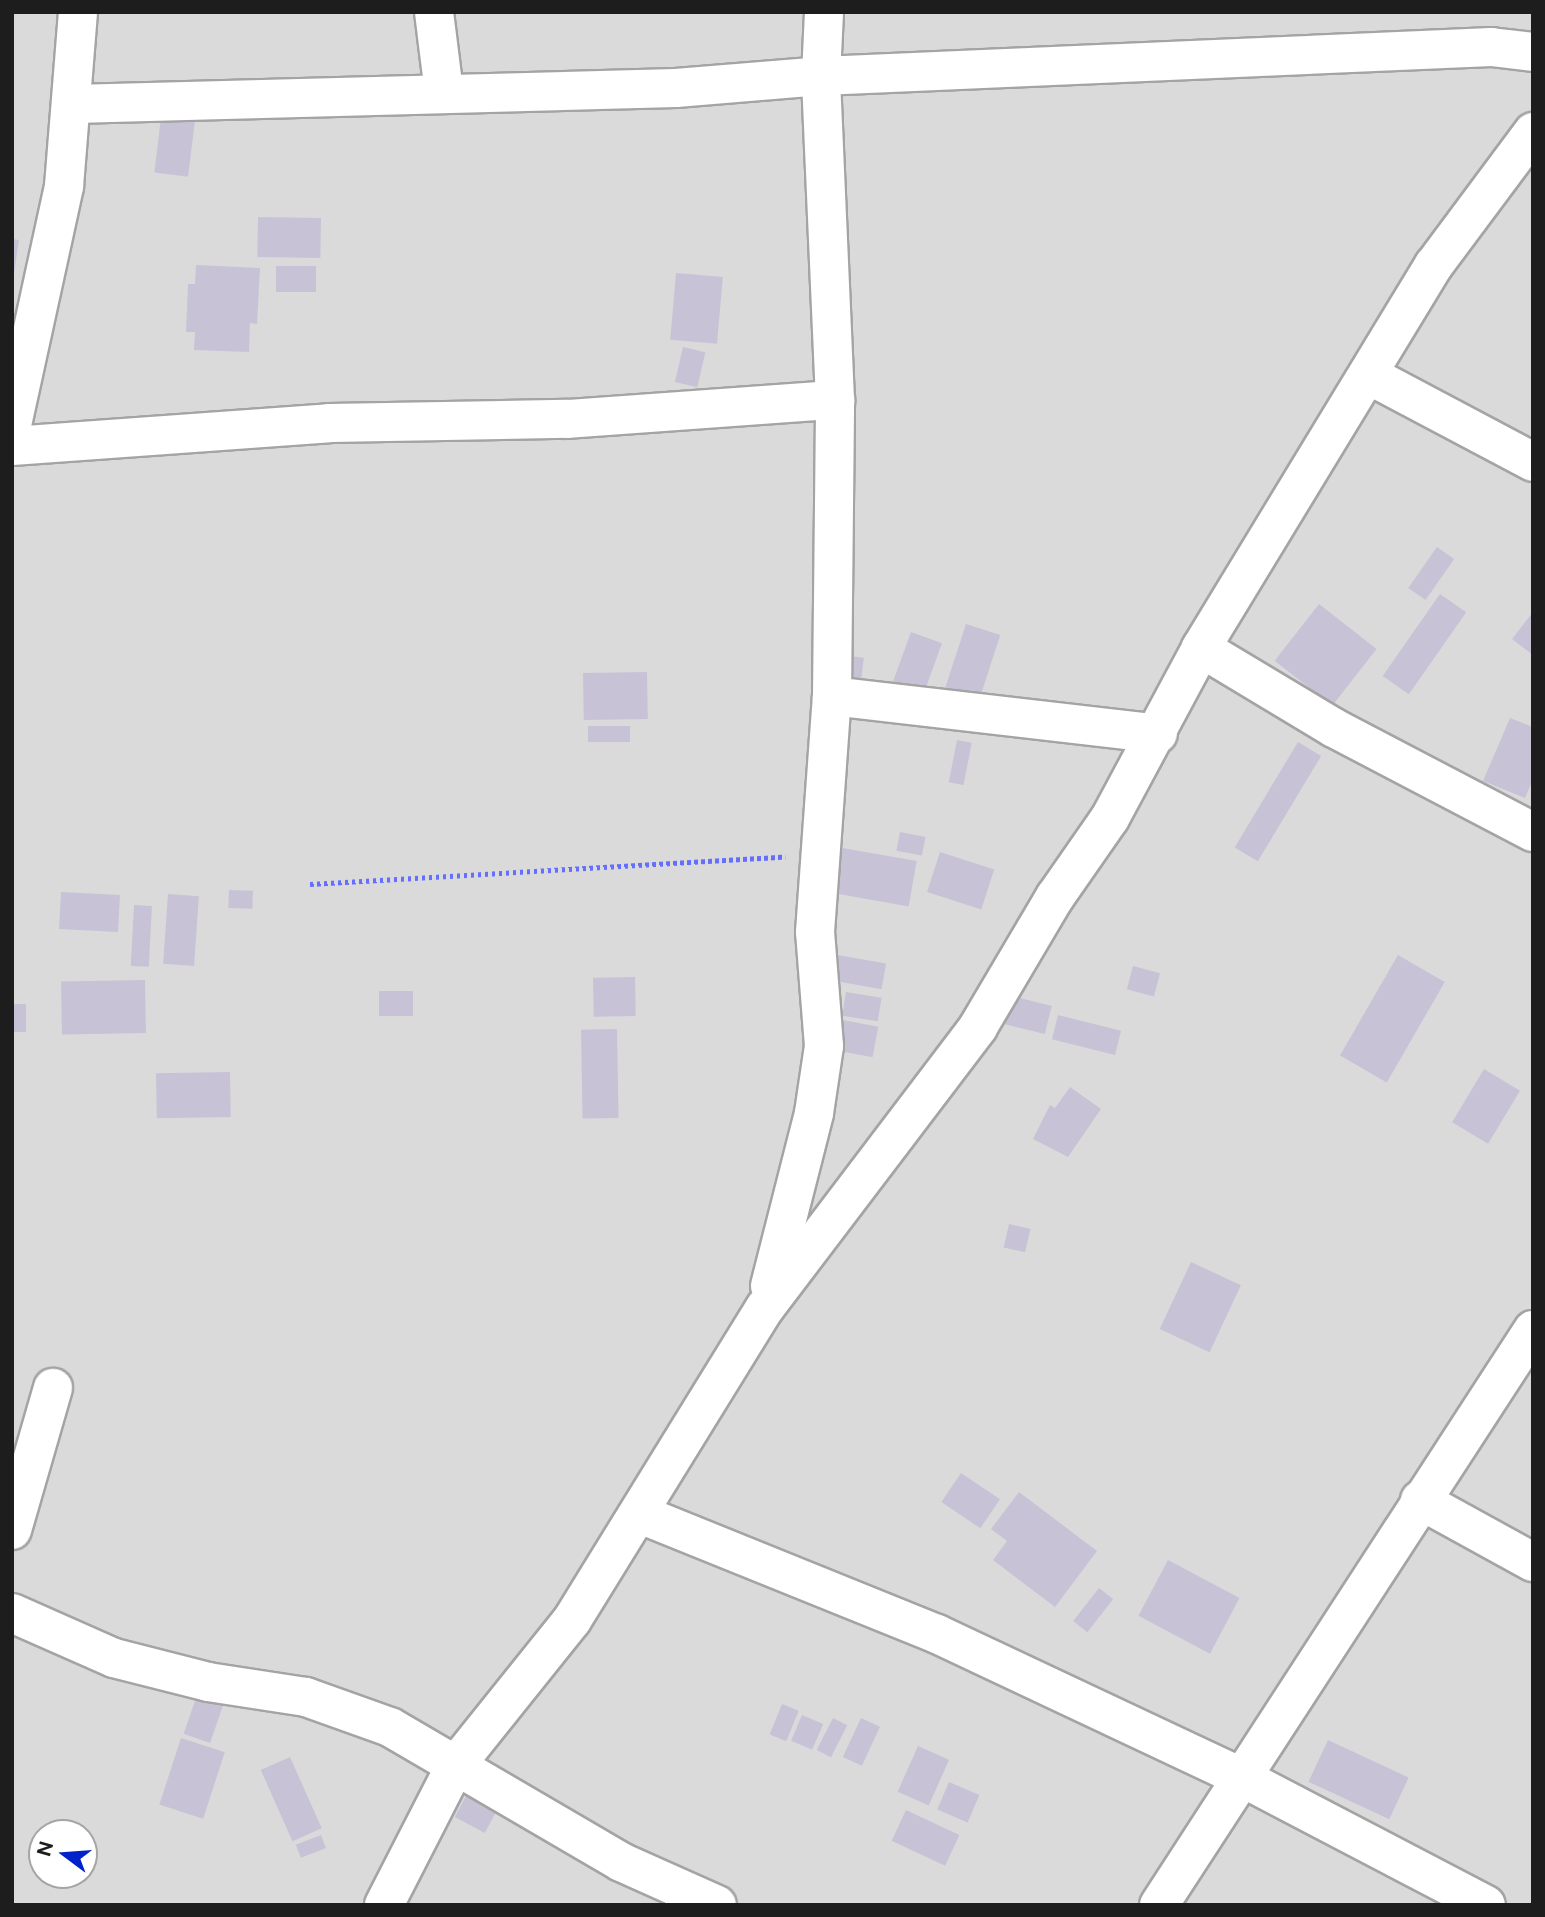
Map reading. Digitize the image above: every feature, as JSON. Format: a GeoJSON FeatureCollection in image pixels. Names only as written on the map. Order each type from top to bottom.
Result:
{"type":"FeatureCollection","features":[{"type":"Feature","properties":{"kind":"street"},"geometry":{"type":"LineString","coordinates":[[12,425],[64,186],[73,104],[78,12]]}},
{"type":"Feature","properties":{"kind":"street"},"geometry":{"type":"LineString","coordinates":[[435,12],[444,92]]}},
{"type":"Feature","properties":{"kind":"street"},"geometry":{"type":"LineString","coordinates":[[765,1308],[793,1206],[824,1046],[815,932],[832,696],[835,400],[821,76],[824,12]]}},
{"type":"Feature","properties":{"kind":"street"},"geometry":{"type":"LineString","coordinates":[[73,104],[444,92],[676,88],[821,76],[1491,47],[1533,52]]}},
{"type":"Feature","properties":{"kind":"street"},"geometry":{"type":"LineString","coordinates":[[384,1905],[455,1766],[572,1620],[765,1308],[828,1221],[904,1128],[978,1027],[1158,734],[1201,648],[1433,265],[1533,132]]}},
{"type":"Feature","properties":{"kind":"street"},"geometry":{"type":"LineString","coordinates":[[1368,375],[1533,462]]}},
{"type":"Feature","properties":{"kind":"street"},"geometry":{"type":"LineString","coordinates":[[12,446],[329,423],[568,419],[835,400]]}},
{"type":"Feature","properties":{"kind":"street"},"geometry":{"type":"LineString","coordinates":[[1201,648],[1334,728],[1533,832]]}},
{"type":"Feature","properties":{"kind":"street"},"geometry":{"type":"LineString","coordinates":[[832,696],[1158,734]]}},
{"type":"Feature","properties":{"kind":"street"},"geometry":{"type":"LineString","coordinates":[[793,1206],[828,1221]]}},
{"type":"Feature","properties":{"kind":"street"},"geometry":{"type":"LineString","coordinates":[[1159,1905],[1533,1330]]}},
{"type":"Feature","properties":{"kind":"street"},"geometry":{"type":"LineString","coordinates":[[12,1530],[52,1388]]}},
{"type":"Feature","properties":{"kind":"street"},"geometry":{"type":"LineString","coordinates":[[1420,1500],[1533,1562]]}},
{"type":"Feature","properties":{"kind":"street"},"geometry":{"type":"LineString","coordinates":[[640,1514],[937,1634],[1243,1779],[1486,1905]]}},
{"type":"Feature","properties":{"kind":"street"},"geometry":{"type":"LineString","coordinates":[[12,1613],[114,1658],[208,1682],[306,1697],[390,1727],[621,1862],[717,1905]]}},
{"type":"Feature","properties":{"kind":"path"},"geometry":{"type":"LineString","coordinates":[[310,884],[820,855]]}},
{"type":"Feature","properties":{"kind":"shaded area"},"geometry":{"type":"Polygon","coordinates":[[[12,12],[1533,12],[1533,1905],[12,1905],[12,12]]]}},
{"type":"Feature","properties":{"kind":"building"},"geometry":{"type":"Polygon","coordinates":[[[161,118],[195,122],[188,177],[154,173],[161,118]]]}},
{"type":"Feature","properties":{"kind":"building"},"geometry":{"type":"Polygon","coordinates":[[[258,217],[321,218],[320,258],[257,257],[258,217]]]}},
{"type":"Feature","properties":{"kind":"building"},"geometry":{"type":"Polygon","coordinates":[[[12,239],[19,240],[14,273],[12,273],[12,239]]]}},
{"type":"Feature","properties":{"kind":"building"},"geometry":{"type":"Polygon","coordinates":[[[196,265],[260,268],[257,324],[250,323],[249,352],[194,350],[195,332],[186,332],[188,284],[195,284],[196,265]]]}},
{"type":"Feature","properties":{"kind":"building"},"geometry":{"type":"Polygon","coordinates":[[[276,266],[316,266],[316,292],[276,292],[276,266]]]}},
{"type":"Feature","properties":{"kind":"building"},"geometry":{"type":"Polygon","coordinates":[[[676,273],[723,277],[717,344],[670,340],[676,273]]]}},
{"type":"Feature","properties":{"kind":"building"},"geometry":{"type":"Polygon","coordinates":[[[683,347],[705,352],[697,387],[675,382],[683,347]]]}},
{"type":"Feature","properties":{"kind":"building"},"geometry":{"type":"Polygon","coordinates":[[[1437,547],[1454,559],[1426,600],[1408,588],[1437,547]]]}},
{"type":"Feature","properties":{"kind":"building"},"geometry":{"type":"Polygon","coordinates":[[[1440,594],[1466,612],[1409,694],[1383,676],[1440,594]]]}},
{"type":"Feature","properties":{"kind":"building"},"geometry":{"type":"Polygon","coordinates":[[[1319,604],[1377,649],[1332,706],[1275,661],[1319,604]]]}},
{"type":"Feature","properties":{"kind":"building"},"geometry":{"type":"Polygon","coordinates":[[[1533,612],[1533,655],[1512,639],[1533,612]]]}},
{"type":"Feature","properties":{"kind":"building"},"geometry":{"type":"Polygon","coordinates":[[[966,624],[1000,635],[977,707],[943,696],[966,624]]]}},
{"type":"Feature","properties":{"kind":"building"},"geometry":{"type":"Polygon","coordinates":[[[911,632],[942,643],[923,697],[892,686],[911,632]]]}},
{"type":"Feature","properties":{"kind":"building"},"geometry":{"type":"Polygon","coordinates":[[[841,655],[864,658],[859,694],[837,691],[841,655]]]}},
{"type":"Feature","properties":{"kind":"building"},"geometry":{"type":"Polygon","coordinates":[[[647,672],[648,719],[584,720],[583,673],[647,672]]]}},
{"type":"Feature","properties":{"kind":"building"},"geometry":{"type":"Polygon","coordinates":[[[1510,718],[1533,727],[1533,779],[1525,798],[1483,781],[1510,718]]]}},
{"type":"Feature","properties":{"kind":"building"},"geometry":{"type":"Polygon","coordinates":[[[588,726],[630,726],[630,742],[588,742],[588,726]]]}},
{"type":"Feature","properties":{"kind":"building"},"geometry":{"type":"Polygon","coordinates":[[[957,740],[972,743],[964,785],[949,782],[957,740]]]}},
{"type":"Feature","properties":{"kind":"building"},"geometry":{"type":"Polygon","coordinates":[[[1298,742],[1321,756],[1258,861],[1235,847],[1298,742]]]}},
{"type":"Feature","properties":{"kind":"building"},"geometry":{"type":"Polygon","coordinates":[[[900,832],[926,837],[922,856],[896,851],[900,832]]]}},
{"type":"Feature","properties":{"kind":"building"},"geometry":{"type":"Polygon","coordinates":[[[831,846],[917,861],[909,906],[823,891],[831,846]]]}},
{"type":"Feature","properties":{"kind":"building"},"geometry":{"type":"Polygon","coordinates":[[[940,852],[994,870],[981,910],[927,892],[940,852]]]}},
{"type":"Feature","properties":{"kind":"building"},"geometry":{"type":"Polygon","coordinates":[[[229,890],[253,891],[252,909],[228,908],[229,890]]]}},
{"type":"Feature","properties":{"kind":"building"},"geometry":{"type":"Polygon","coordinates":[[[61,892],[120,895],[118,932],[59,929],[61,892]]]}},
{"type":"Feature","properties":{"kind":"building"},"geometry":{"type":"Polygon","coordinates":[[[168,894],[199,896],[194,966],[163,964],[168,894]]]}},
{"type":"Feature","properties":{"kind":"building"},"geometry":{"type":"Polygon","coordinates":[[[134,905],[152,906],[149,967],[131,966],[134,905]]]}},
{"type":"Feature","properties":{"kind":"building"},"geometry":{"type":"Polygon","coordinates":[[[826,953],[886,964],[882,989],[821,979],[826,953]]]}},
{"type":"Feature","properties":{"kind":"building"},"geometry":{"type":"Polygon","coordinates":[[[1398,955],[1445,982],[1387,1082],[1340,1055],[1398,955]]]}},
{"type":"Feature","properties":{"kind":"building"},"geometry":{"type":"Polygon","coordinates":[[[1133,966],[1160,973],[1154,996],[1127,989],[1133,966]]]}},
{"type":"Feature","properties":{"kind":"building"},"geometry":{"type":"Polygon","coordinates":[[[635,977],[636,1016],[594,1017],[593,978],[635,977]]]}},
{"type":"Feature","properties":{"kind":"building"},"geometry":{"type":"Polygon","coordinates":[[[145,980],[146,1033],[62,1034],[61,981],[145,980]]]}},
{"type":"Feature","properties":{"kind":"building"},"geometry":{"type":"Polygon","coordinates":[[[379,991],[413,991],[413,1016],[379,1016],[379,991]]]}},
{"type":"Feature","properties":{"kind":"building"},"geometry":{"type":"Polygon","coordinates":[[[846,992],[882,998],[878,1021],[842,1016],[846,992]]]}},
{"type":"Feature","properties":{"kind":"building"},"geometry":{"type":"Polygon","coordinates":[[[1012,996],[1052,1006],[1045,1034],[1005,1024],[1012,996]]]}},
{"type":"Feature","properties":{"kind":"building"},"geometry":{"type":"Polygon","coordinates":[[[12,1004],[26,1004],[26,1032],[12,1032],[12,1004]]]}},
{"type":"Feature","properties":{"kind":"building"},"geometry":{"type":"Polygon","coordinates":[[[1058,1015],[1121,1031],[1115,1055],[1052,1039],[1058,1015]]]}},
{"type":"Feature","properties":{"kind":"building"},"geometry":{"type":"Polygon","coordinates":[[[843,1020],[878,1027],[872,1057],[837,1050],[843,1020]]]}},
{"type":"Feature","properties":{"kind":"building"},"geometry":{"type":"Polygon","coordinates":[[[617,1029],[619,1118],[583,1119],[581,1030],[617,1029]]]}},
{"type":"Feature","properties":{"kind":"building"},"geometry":{"type":"Polygon","coordinates":[[[1484,1069],[1520,1091],[1488,1144],[1452,1122],[1484,1069]]]}},
{"type":"Feature","properties":{"kind":"building"},"geometry":{"type":"Polygon","coordinates":[[[230,1072],[231,1117],[157,1118],[156,1073],[230,1072]]]}},
{"type":"Feature","properties":{"kind":"building"},"geometry":{"type":"Polygon","coordinates":[[[1070,1087],[1101,1109],[1068,1157],[1033,1139],[1050,1105],[1055,1108],[1070,1087]]]}},
{"type":"Feature","properties":{"kind":"building"},"geometry":{"type":"Polygon","coordinates":[[[1009,1224],[1030,1229],[1025,1252],[1004,1247],[1009,1224]]]}},
{"type":"Feature","properties":{"kind":"building"},"geometry":{"type":"Polygon","coordinates":[[[1191,1262],[1241,1285],[1210,1352],[1160,1329],[1191,1262]]]}},
{"type":"Feature","properties":{"kind":"building"},"geometry":{"type":"Polygon","coordinates":[[[961,1473],[1000,1499],[980,1528],[941,1502],[961,1473]]]}},
{"type":"Feature","properties":{"kind":"building"},"geometry":{"type":"Polygon","coordinates":[[[1019,1492],[1097,1551],[1055,1607],[993,1560],[1007,1541],[991,1529],[1019,1492]]]}},
{"type":"Feature","properties":{"kind":"building"},"geometry":{"type":"Polygon","coordinates":[[[1168,1560],[1240,1598],[1210,1654],[1138,1616],[1168,1560]]]}},
{"type":"Feature","properties":{"kind":"building"},"geometry":{"type":"Polygon","coordinates":[[[1099,1588],[1113,1599],[1087,1632],[1073,1621],[1099,1588]]]}},
{"type":"Feature","properties":{"kind":"building"},"geometry":{"type":"Polygon","coordinates":[[[197,1695],[223,1704],[210,1743],[184,1734],[197,1695]]]}},
{"type":"Feature","properties":{"kind":"building"},"geometry":{"type":"Polygon","coordinates":[[[782,1704],[799,1711],[786,1741],[770,1735],[782,1704]]]}},
{"type":"Feature","properties":{"kind":"building"},"geometry":{"type":"Polygon","coordinates":[[[802,1715],[823,1724],[812,1750],[791,1741],[802,1715]]]}},
{"type":"Feature","properties":{"kind":"building"},"geometry":{"type":"Polygon","coordinates":[[[833,1718],[847,1725],[831,1757],[817,1750],[833,1718]]]}},
{"type":"Feature","properties":{"kind":"building"},"geometry":{"type":"Polygon","coordinates":[[[861,1718],[880,1727],[862,1766],[843,1757],[861,1718]]]}},
{"type":"Feature","properties":{"kind":"building"},"geometry":{"type":"Polygon","coordinates":[[[181,1738],[225,1752],[203,1819],[159,1805],[181,1738]]]}},
{"type":"Feature","properties":{"kind":"building"},"geometry":{"type":"Polygon","coordinates":[[[1328,1740],[1409,1778],[1389,1819],[1309,1782],[1328,1740]]]}},
{"type":"Feature","properties":{"kind":"building"},"geometry":{"type":"Polygon","coordinates":[[[918,1746],[949,1760],[929,1806],[898,1792],[918,1746]]]}},
{"type":"Feature","properties":{"kind":"building"},"geometry":{"type":"Polygon","coordinates":[[[290,1757],[322,1828],[292,1841],[261,1770],[290,1757]]]}},
{"type":"Feature","properties":{"kind":"building"},"geometry":{"type":"Polygon","coordinates":[[[949,1782],[979,1795],[968,1823],[937,1810],[949,1782]]]}},
{"type":"Feature","properties":{"kind":"building"},"geometry":{"type":"Polygon","coordinates":[[[467,1794],[497,1810],[485,1833],[455,1817],[467,1794]]]}},
{"type":"Feature","properties":{"kind":"building"},"geometry":{"type":"Polygon","coordinates":[[[906,1810],[959,1835],[945,1866],[892,1841],[906,1810]]]}},
{"type":"Feature","properties":{"kind":"building"},"geometry":{"type":"Polygon","coordinates":[[[321,1835],[326,1848],[301,1858],[296,1845],[321,1835]]]}}]}
